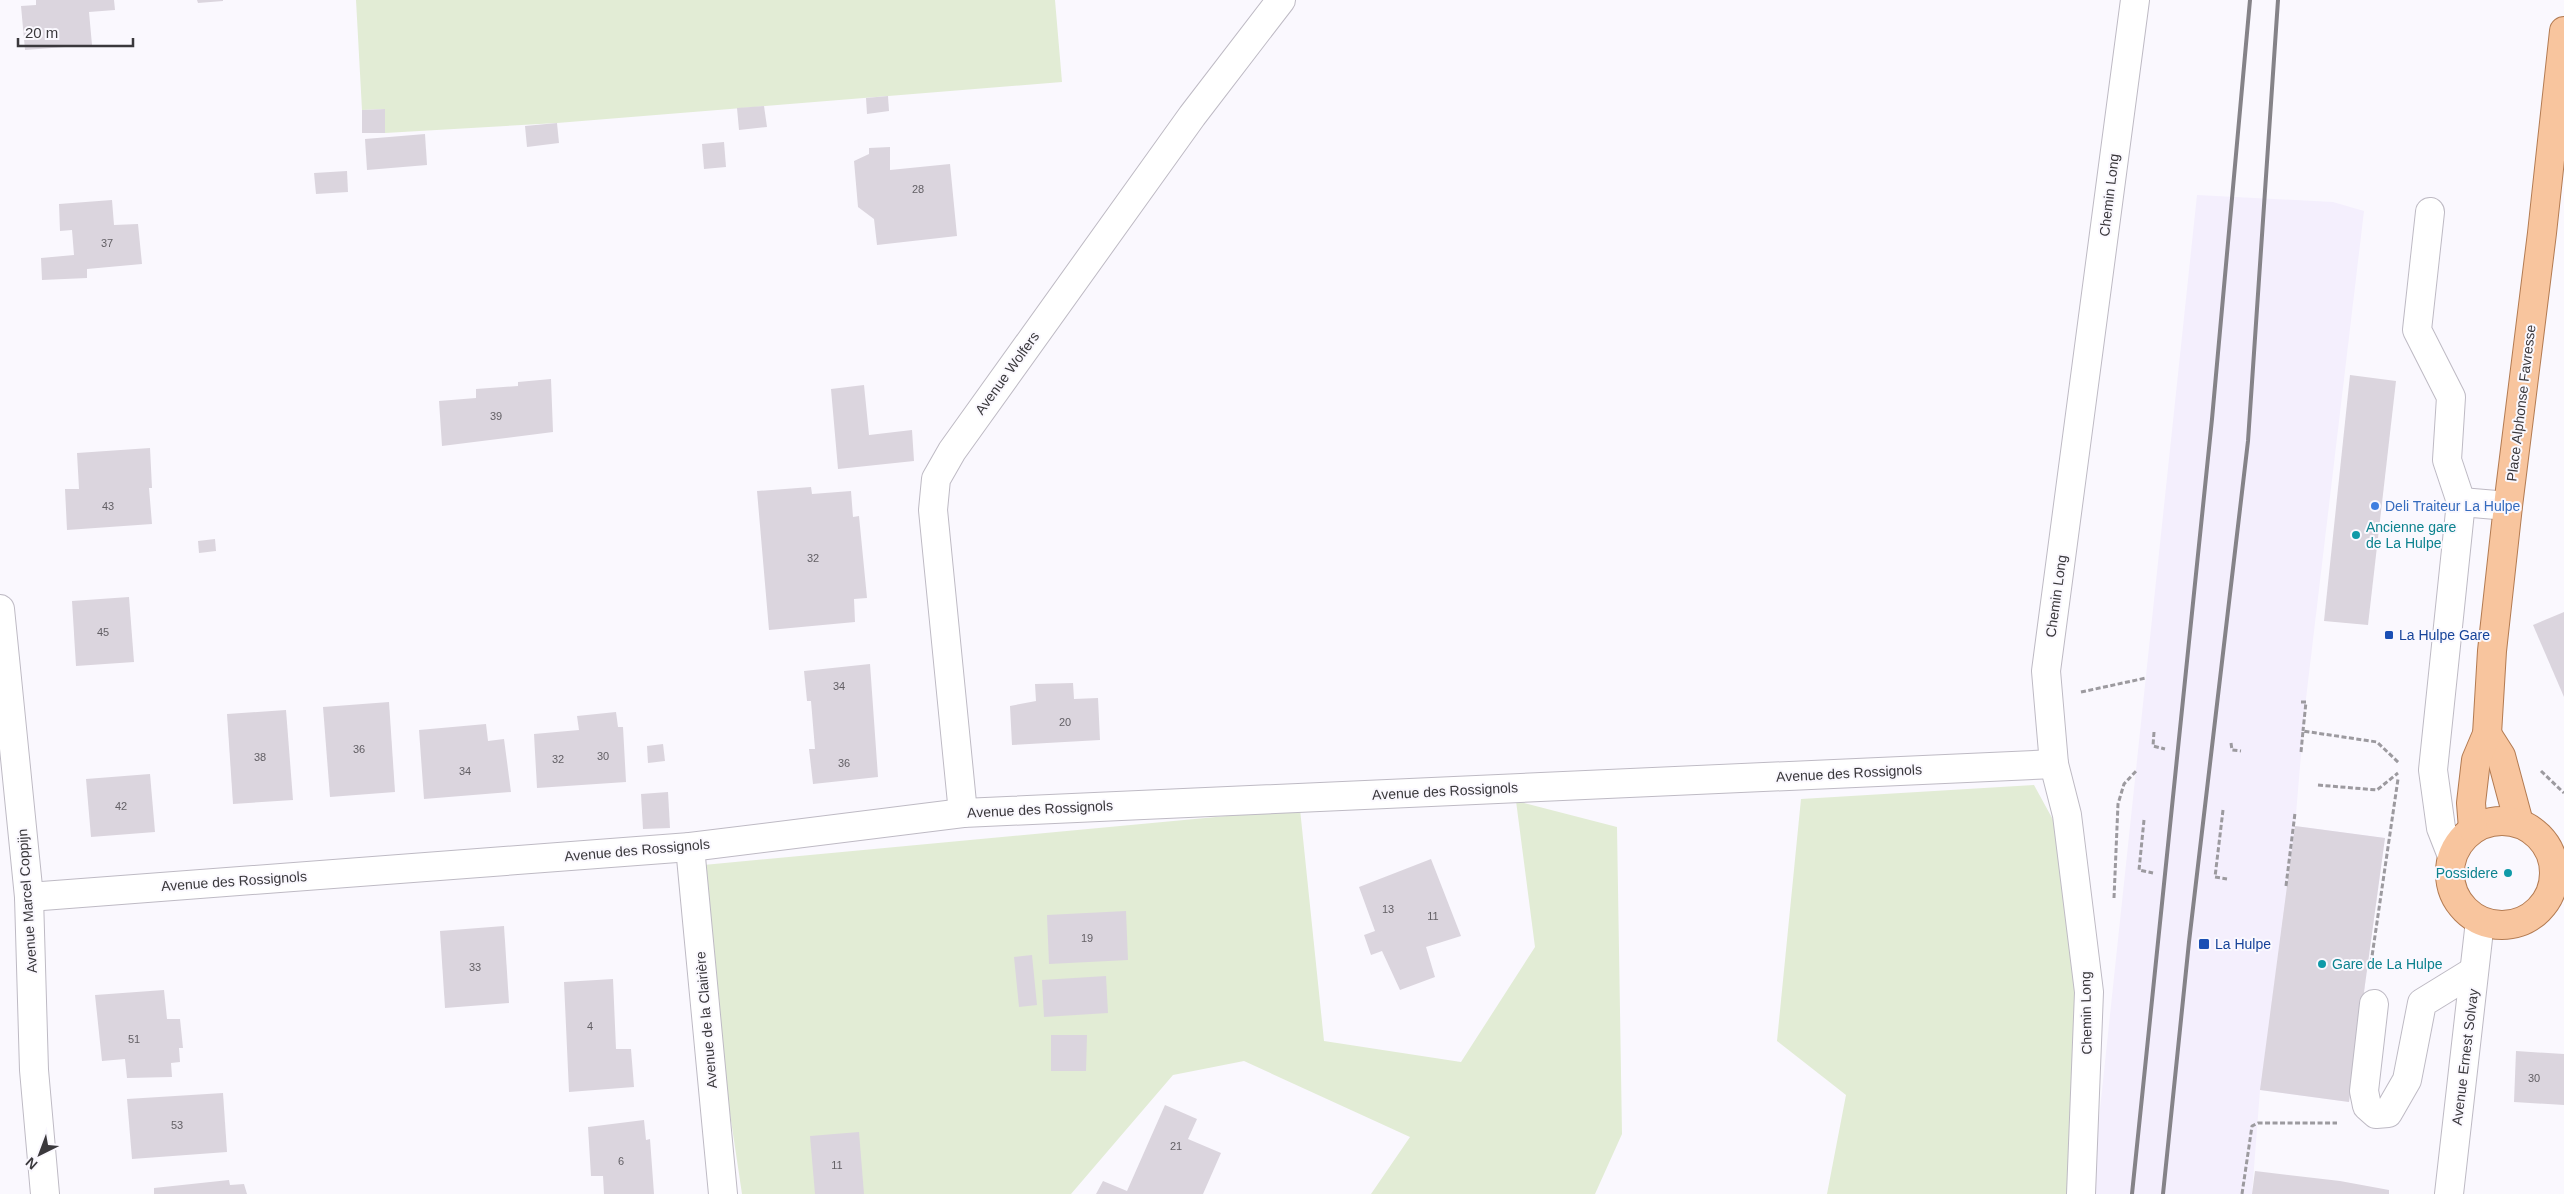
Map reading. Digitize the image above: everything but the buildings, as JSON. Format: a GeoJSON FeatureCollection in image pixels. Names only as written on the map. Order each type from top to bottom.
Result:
{"type":"FeatureCollection","features":[{"type":"Feature","properties":{"kind":"main road","name":"Place Alphonse Favresse"},"geometry":{"type":"LineString","coordinates":[[2473,829],[2471,803],[2476,760],[2487,734],[2492,650],[2508,506],[2559,122],[2564,31]]}},
{"type":"Feature","properties":{"kind":"main road"},"geometry":{"type":"LineString","coordinates":[[2487,734],[2501,756],[2519,823]]}},
{"type":"Feature","properties":{"kind":"main road"},"geometry":{"type":"LineString","coordinates":[[2495,821],[2519,823],[2533,830],[2544,841],[2552,855],[2558,888],[2533,916],[2516,924],[2498,926],[2480,921],[2464,910],[2454,894],[2449,875],[2452,856],[2460,841],[2473,829],[2495,821]]}},
{"type":"Feature","properties":{"kind":"street","name":"Avenue Wolfers"},"geometry":{"type":"LineString","coordinates":[[963,812],[933,510],[936,479],[952,451],[1192,116],[1281,0]]}},
{"type":"Feature","properties":{"kind":"street","name":"Chemin Long"},"geometry":{"type":"LineString","coordinates":[[2081,1194],[2089,992],[2067,815],[2054,764],[2046,671],[2135,0]]}},
{"type":"Feature","properties":{"kind":"street"},"geometry":{"type":"LineString","coordinates":[[2430,212],[2417,330],[2451,397],[2447,460],[2461,502],[2433,770],[2441,828],[2452,856]]}},
{"type":"Feature","properties":{"kind":"street"},"geometry":{"type":"LineString","coordinates":[[2461,502],[2508,506]]}},
{"type":"Feature","properties":{"kind":"street","name":"Avenue Marcel Coppijn"},"geometry":{"type":"LineString","coordinates":[[0,609],[29,897],[34,1070],[45,1194]]}},
{"type":"Feature","properties":{"kind":"street","name":"Avenue des Rossignols"},"geometry":{"type":"LineString","coordinates":[[29,897],[690,847],[963,812],[2054,764]]}},
{"type":"Feature","properties":{"kind":"street","name":"Avenue de la Clairière"},"geometry":{"type":"LineString","coordinates":[[690,847],[723,1194]]}},
{"type":"Feature","properties":{"kind":"street","name":"Avenue Ernest Solvay"},"geometry":{"type":"LineString","coordinates":[[2449,1194],[2480,921]]}},
{"type":"Feature","properties":{"kind":"street"},"geometry":{"type":"LineString","coordinates":[[2374,1004],[2364,1091],[2367,1106],[2376,1114],[2388,1113],[2407,1080],[2422,1003],[2474,971]]}},
{"type":"Feature","properties":{"kind":"path"},"geometry":{"type":"LineString","coordinates":[[2048,699],[2146,678]]}},
{"type":"Feature","properties":{"kind":"path"},"geometry":{"type":"LineString","coordinates":[[2301,702],[2306,702],[2301,752]]}},
{"type":"Feature","properties":{"kind":"path"},"geometry":{"type":"LineString","coordinates":[[2303,731],[2378,742],[2404,769]]}},
{"type":"Feature","properties":{"kind":"path"},"geometry":{"type":"LineString","coordinates":[[2154,732],[2154,746],[2165,749]]}},
{"type":"Feature","properties":{"kind":"path"},"geometry":{"type":"LineString","coordinates":[[2232,743],[2232,750],[2240,751]]}},
{"type":"Feature","properties":{"kind":"path"},"geometry":{"type":"LineString","coordinates":[[2114,900],[2118,804],[2124,784],[2137,770]]}},
{"type":"Feature","properties":{"kind":"path"},"geometry":{"type":"LineString","coordinates":[[2318,785],[2377,790]]}},
{"type":"Feature","properties":{"kind":"path"},"geometry":{"type":"LineString","coordinates":[[2223,810],[2215,878],[2227,879]]}},
{"type":"Feature","properties":{"kind":"path"},"geometry":{"type":"LineString","coordinates":[[2286,886],[2295,813]]}},
{"type":"Feature","properties":{"kind":"path"},"geometry":{"type":"LineString","coordinates":[[2144,820],[2139,870],[2153,873]]}},
{"type":"Feature","properties":{"kind":"shaded area"},"geometry":{"type":"Polygon","coordinates":[[[2197,195],[2333,202],[2364,211],[2305,707],[2295,826],[2385,838],[2349,1102],[2260,1090],[2252,1194],[2091,1194],[2197,195]]]}},
{"type":"Feature","properties":{"kind":"green space"},"geometry":{"type":"Polygon","coordinates":[[[356,0],[1055,0],[1062,82],[557,123],[385,133],[385,109],[362,110],[356,0]]]}},
{"type":"Feature","properties":{"kind":"green space"},"geometry":{"type":"Polygon","coordinates":[[[2034,785],[2057,827],[2083,1009],[2073,1194],[1827,1194],[1846,1095],[1777,1041],[1801,799],[2034,785]]]}},
{"type":"Feature","properties":{"kind":"green space"},"geometry":{"type":"Polygon","coordinates":[[[1516,801],[1617,827],[1622,1134],[1595,1194],[1371,1194],[1410,1137],[1244,1061],[1173,1075],[1071,1194],[742,1194],[693,866],[1300,809],[1324,1041],[1461,1062],[1535,947],[1516,801]]]}},
{"type":"Feature","properties":{"kind":"railway"},"geometry":{"type":"LineString","coordinates":[[2132,1194],[2212,419],[2250,0]]}},
{"type":"Feature","properties":{"kind":"railway"},"geometry":{"type":"LineString","coordinates":[[2163,1194],[2189,942],[2248,441],[2278,0]]}},
{"type":"Feature","properties":{"kind":"place","name":"Deli Traiteur La Hulpe"},"geometry":{"type":"Point","coordinates":[2375,506]}},
{"type":"Feature","properties":{"kind":"place","name":"Ancienne gare de La Hulpe"},"geometry":{"type":"Point","coordinates":[2356,535]}},
{"type":"Feature","properties":{"kind":"place","name":"La Hulpe Gare"},"geometry":{"type":"Point","coordinates":[2389,635]}},
{"type":"Feature","properties":{"kind":"place","name":"Possidere"},"geometry":{"type":"Point","coordinates":[2508,873]}},
{"type":"Feature","properties":{"kind":"place","name":"La Hulpe"},"geometry":{"type":"Point","coordinates":[2204,944]}},
{"type":"Feature","properties":{"kind":"place","name":"Gare de La Hulpe"},"geometry":{"type":"Point","coordinates":[2322,964]}}]}
